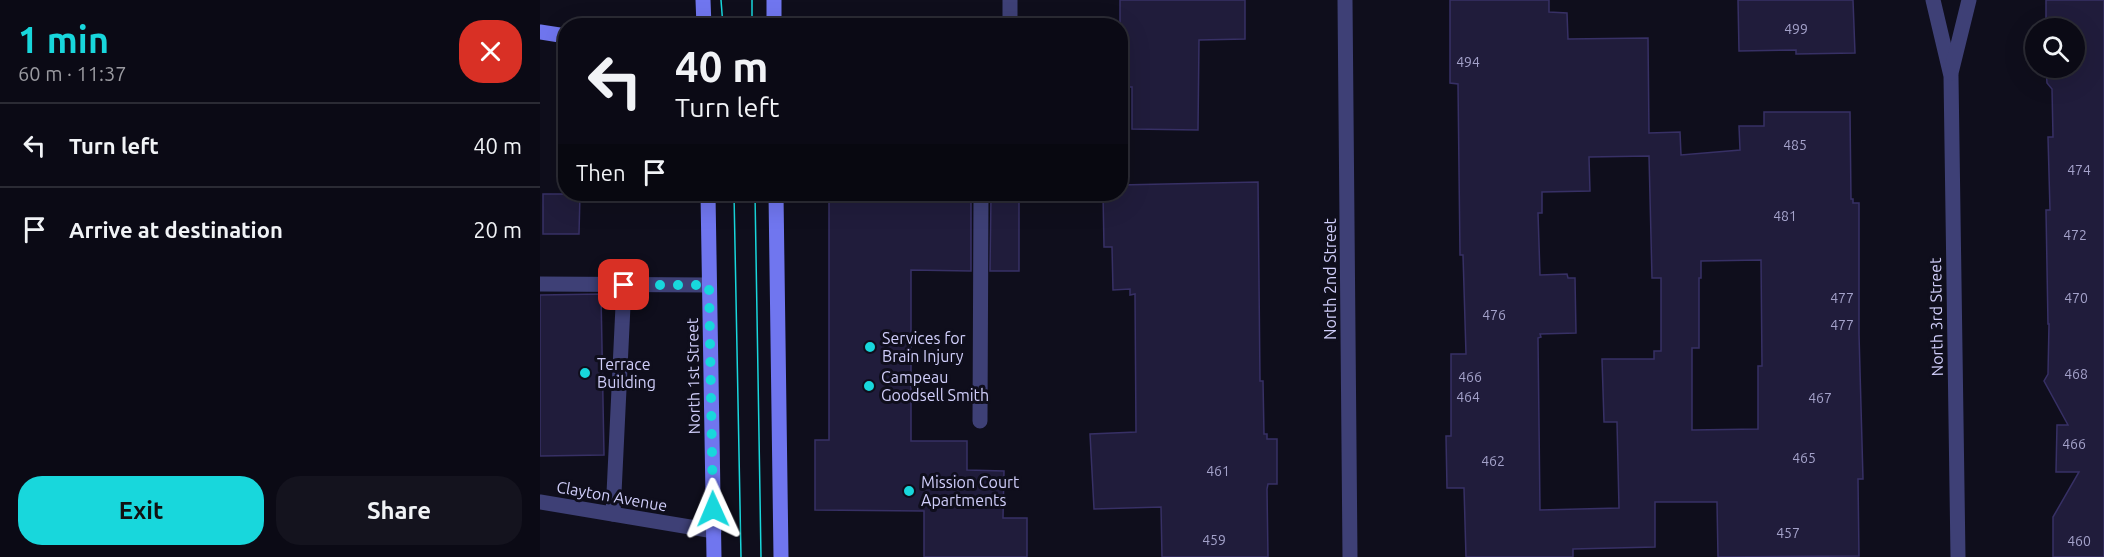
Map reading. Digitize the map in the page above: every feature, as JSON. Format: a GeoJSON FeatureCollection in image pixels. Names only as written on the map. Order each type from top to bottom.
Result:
{"type":"FeatureCollection","features":[{"type":"Feature","properties":{"kind":"main road"},"geometry":{"type":"LineString","coordinates":[[704,0],[704,18]]}},
{"type":"Feature","properties":{"kind":"main road"},"geometry":{"type":"LineString","coordinates":[[772,18],[774,0]]}},
{"type":"Feature","properties":{"kind":"main road"},"geometry":{"type":"LineString","coordinates":[[540,32],[558,35]]}},
{"type":"Feature","properties":{"kind":"main road","name":"North 1st Street"},"geometry":{"type":"LineString","coordinates":[[708,201],[714,557]]}},
{"type":"Feature","properties":{"kind":"main road"},"geometry":{"type":"LineString","coordinates":[[776,201],[781,557]]}},
{"type":"Feature","properties":{"kind":"street"},"geometry":{"type":"LineString","coordinates":[[1010,0],[1010,18]]}},
{"type":"Feature","properties":{"kind":"street","name":"North 2nd Street"},"geometry":{"type":"LineString","coordinates":[[1345,0],[1350,557]]}},
{"type":"Feature","properties":{"kind":"street","name":"North 3rd Street"},"geometry":{"type":"LineString","coordinates":[[1933,0],[1950,76],[1958,557]]}},
{"type":"Feature","properties":{"kind":"street","name":"North 3rd Street"},"geometry":{"type":"LineString","coordinates":[[1950,76],[1969,0]]}},
{"type":"Feature","properties":{"kind":"street"},"geometry":{"type":"LineString","coordinates":[[980,421],[981,201]]}},
{"type":"Feature","properties":{"kind":"street"},"geometry":{"type":"LineString","coordinates":[[540,284],[709,285]]}},
{"type":"Feature","properties":{"kind":"street"},"geometry":{"type":"LineString","coordinates":[[613,514],[624,285]]}},
{"type":"Feature","properties":{"kind":"street","name":"Clayton Avenue"},"geometry":{"type":"LineString","coordinates":[[540,502],[714,531]]}},
{"type":"Feature","properties":{"kind":"building"},"geometry":{"type":"Polygon","coordinates":[[[1120,0],[1245,0],[1245,39],[1199,40],[1198,130],[1132,129],[1132,87],[1128,87],[1128,18],[1120,18],[1120,0]]]}},
{"type":"Feature","properties":{"kind":"building"},"geometry":{"type":"Polygon","coordinates":[[[1450,0],[1549,0],[1549,12],[1567,13],[1568,39],[1648,38],[1649,133],[1680,132],[1681,155],[1740,150],[1739,126],[1764,126],[1764,112],[1850,112],[1851,199],[1853,203],[1859,203],[1859,334],[1863,479],[1858,479],[1859,556],[1718,557],[1717,502],[1655,502],[1655,547],[1573,549],[1573,557],[1466,557],[1464,488],[1447,488],[1446,436],[1451,436],[1451,354],[1466,354],[1463,255],[1460,255],[1458,84],[1450,83],[1450,0]],[[1649,156],[1589,157],[1590,191],[1542,192],[1542,213],[1538,213],[1540,275],[1567,274],[1568,278],[1575,278],[1576,333],[1540,334],[1541,337],[1538,338],[1540,510],[1619,508],[1617,422],[1604,422],[1602,359],[1654,359],[1654,351],[1661,351],[1661,278],[1652,278],[1649,156]],[[1761,260],[1701,261],[1699,348],[1692,348],[1692,430],[1758,429],[1758,366],[1762,366],[1761,260]]]}},
{"type":"Feature","properties":{"kind":"building"},"geometry":{"type":"Polygon","coordinates":[[[1738,0],[1853,0],[1855,53],[1796,54],[1796,50],[1739,51],[1738,0]]]}},
{"type":"Feature","properties":{"kind":"building"},"geometry":{"type":"Polygon","coordinates":[[[2046,0],[2104,0],[2104,557],[2053,557],[2053,517],[2079,472],[2056,472],[2057,425],[2068,425],[2044,381],[2048,374],[2049,324],[2046,210],[2050,210],[2048,137],[2053,137],[2052,89],[2047,83],[2047,78],[2085,78],[2085,18],[2046,18],[2046,0]]]}},
{"type":"Feature","properties":{"kind":"building"},"geometry":{"type":"Polygon","coordinates":[[[1258,182],[1260,381],[1263,381],[1264,434],[1267,434],[1267,439],[1277,439],[1277,484],[1268,484],[1267,489],[1268,557],[1162,557],[1161,507],[1094,509],[1090,434],[1136,432],[1135,294],[1130,295],[1130,289],[1113,290],[1112,247],[1104,247],[1103,201],[1128,201],[1128,185],[1258,182]]]}},
{"type":"Feature","properties":{"kind":"building"},"geometry":{"type":"Polygon","coordinates":[[[543,194],[558,194],[558,201],[580,201],[579,234],[543,234],[543,194]]]}},
{"type":"Feature","properties":{"kind":"building"},"geometry":{"type":"Polygon","coordinates":[[[829,201],[971,201],[971,271],[911,270],[911,441],[967,441],[967,470],[1004,471],[1003,518],[1027,518],[1027,557],[924,557],[924,511],[815,510],[815,440],[829,440],[829,201]]]}},
{"type":"Feature","properties":{"kind":"building"},"geometry":{"type":"Polygon","coordinates":[[[991,201],[1019,201],[1019,271],[990,271],[991,201]]]}},
{"type":"Feature","properties":{"kind":"building","name":"Terrace Building"},"geometry":{"type":"Polygon","coordinates":[[[601,294],[604,455],[540,456],[540,295],[601,294]]]}},
{"type":"Feature","properties":{"kind":"tram line"},"geometry":{"type":"LineString","coordinates":[[721,0],[722,18]]}},
{"type":"Feature","properties":{"kind":"tram line"},"geometry":{"type":"LineString","coordinates":[[752,0],[752,18]]}},
{"type":"Feature","properties":{"kind":"tram line"},"geometry":{"type":"LineString","coordinates":[[734,201],[741,557]]}},
{"type":"Feature","properties":{"kind":"tram line"},"geometry":{"type":"LineString","coordinates":[[755,201],[761,557]]}},
{"type":"Feature","properties":{"kind":"place","name":"Services for Brain Injury"},"geometry":{"type":"Point","coordinates":[870,347]}},
{"type":"Feature","properties":{"kind":"place","name":"Terrace Building"},"geometry":{"type":"Point","coordinates":[585,373]}},
{"type":"Feature","properties":{"kind":"place","name":"Campeau Goodsell Smith"},"geometry":{"type":"Point","coordinates":[869,386]}},
{"type":"Feature","properties":{"kind":"place","name":"Mission Court Apartments"},"geometry":{"type":"Point","coordinates":[909,491]}},
{"type":"Feature","properties":{"kind":"route"},"geometry":{"type":"LineString","coordinates":[[624,285],[709,285],[713,509]]}}]}
